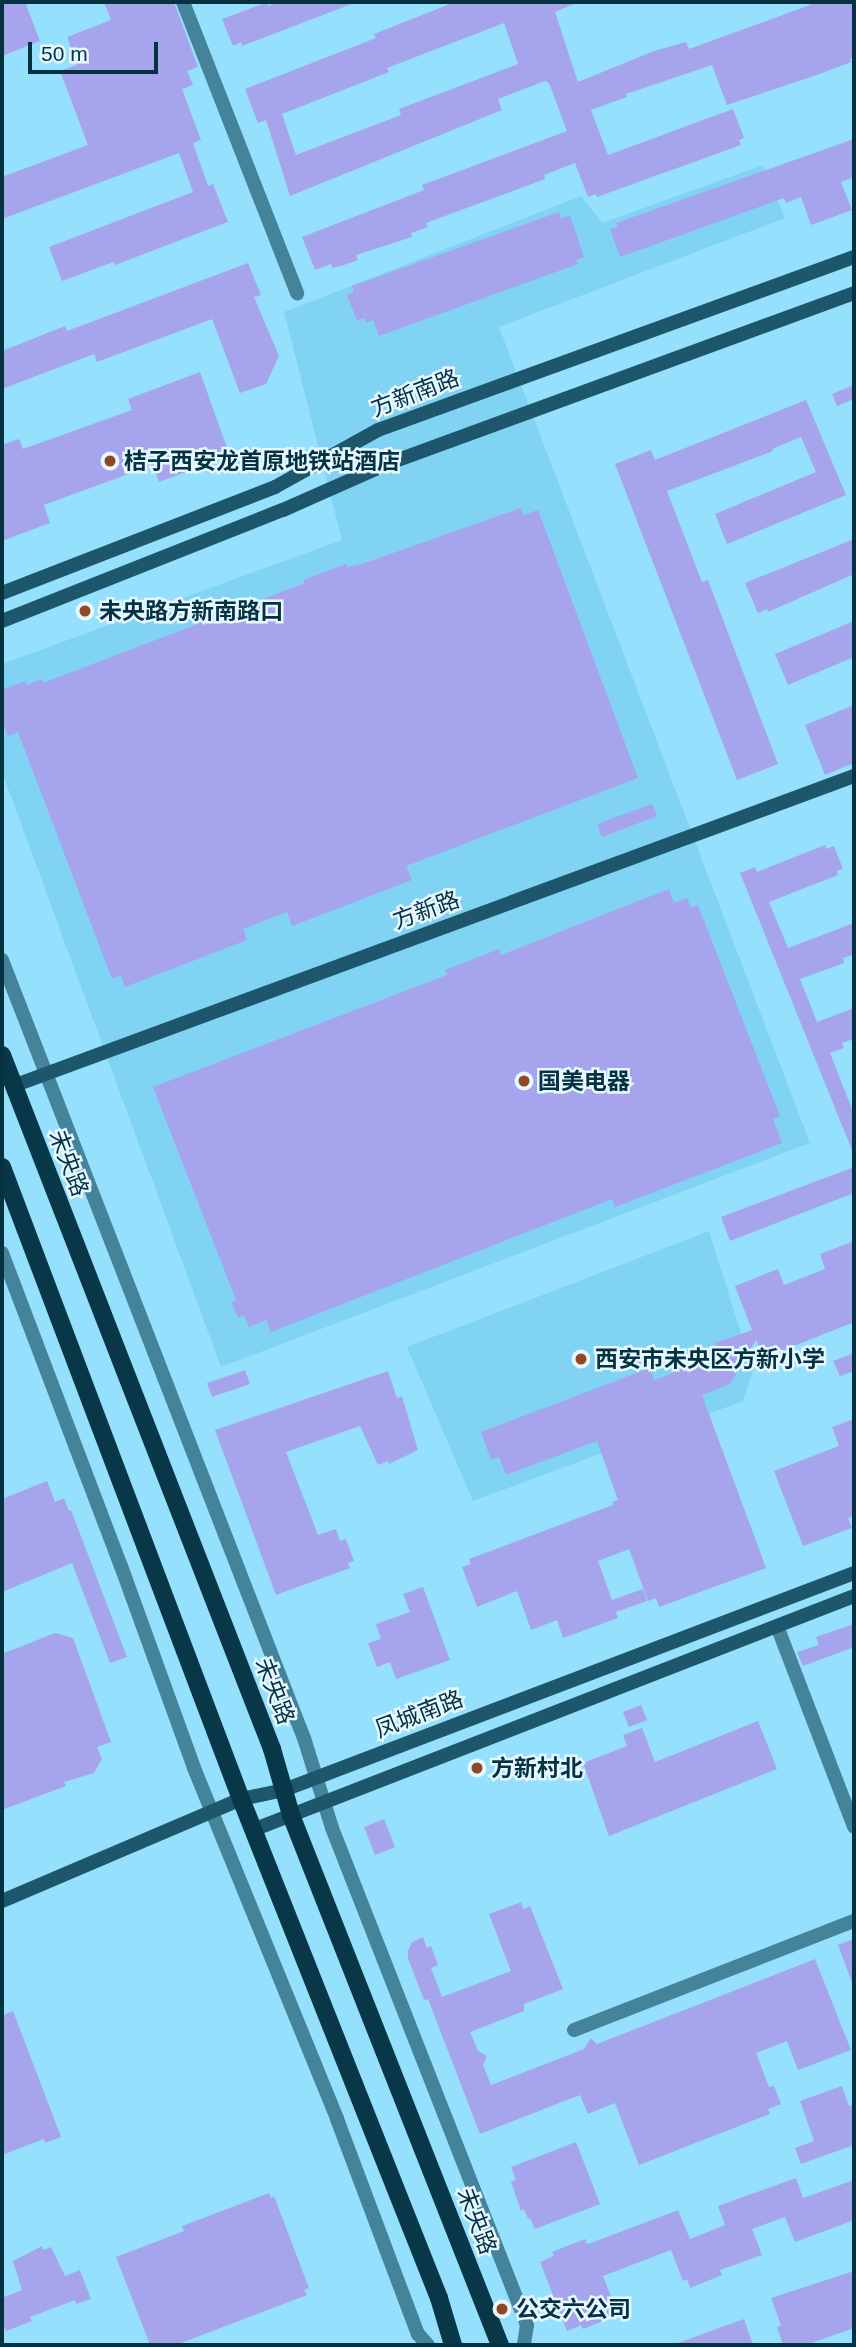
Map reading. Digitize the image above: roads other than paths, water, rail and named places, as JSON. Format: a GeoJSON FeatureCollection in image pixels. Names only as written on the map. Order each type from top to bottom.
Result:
{"type":"FeatureCollection","features":[{"type":"Feature","properties":{"kind":"main road","name":"未央路"},"geometry":{"type":"LineString","coordinates":[[2,1055],[272,1749],[292,1815],[500,2345]]}},
{"type":"Feature","properties":{"kind":"main road"},"geometry":{"type":"LineString","coordinates":[[2,1167],[241,1800],[439,2298],[453,2345]]}},
{"type":"Feature","properties":{"kind":"street"},"geometry":{"type":"LineString","coordinates":[[183,2],[297,293]]}},
{"type":"Feature","properties":{"kind":"street","name":"方新南路"},"geometry":{"type":"LineString","coordinates":[[2,593],[275,487],[377,430],[854,257]]}},
{"type":"Feature","properties":{"kind":"street"},"geometry":{"type":"LineString","coordinates":[[2,621],[283,510],[387,464],[854,293]]}},
{"type":"Feature","properties":{"kind":"street","name":"方新路"},"geometry":{"type":"LineString","coordinates":[[13,1086],[854,776]]}},
{"type":"Feature","properties":{"kind":"street"},"geometry":{"type":"LineString","coordinates":[[2,960],[304,1738],[324,1803],[527,2325],[524,2345]]}},
{"type":"Feature","properties":{"kind":"street"},"geometry":{"type":"LineString","coordinates":[[2,1253],[113,1542],[160,1679],[211,1812],[337,2119],[418,2334],[428,2345]]}},
{"type":"Feature","properties":{"kind":"street","name":"凤城南路"},"geometry":{"type":"LineString","coordinates":[[2,1902],[241,1800],[284,1790],[854,1573]]}},
{"type":"Feature","properties":{"kind":"street","name":"凤城南路"},"geometry":{"type":"LineString","coordinates":[[253,1830],[854,1596]]}},
{"type":"Feature","properties":{"kind":"street"},"geometry":{"type":"LineString","coordinates":[[777,1626],[854,1827]]}},
{"type":"Feature","properties":{"kind":"street"},"geometry":{"type":"LineString","coordinates":[[574,2030],[854,1921]]}},
{"type":"Feature","properties":{"kind":"place","name":"桔子西安龙首原地铁站酒店"},"geometry":{"type":"Point","coordinates":[110,461]}},
{"type":"Feature","properties":{"kind":"place","name":"未央路方新南路口"},"geometry":{"type":"Point","coordinates":[85,611]}},
{"type":"Feature","properties":{"kind":"place","name":"国美电器"},"geometry":{"type":"Point","coordinates":[524,1081]}},
{"type":"Feature","properties":{"kind":"place","name":"西安市未央区方新小学"},"geometry":{"type":"Point","coordinates":[581,1359]}},
{"type":"Feature","properties":{"kind":"place","name":"方新村北"},"geometry":{"type":"Point","coordinates":[477,1768]}},
{"type":"Feature","properties":{"kind":"place","name":"公交六公司"},"geometry":{"type":"Point","coordinates":[502,2309]}}]}
